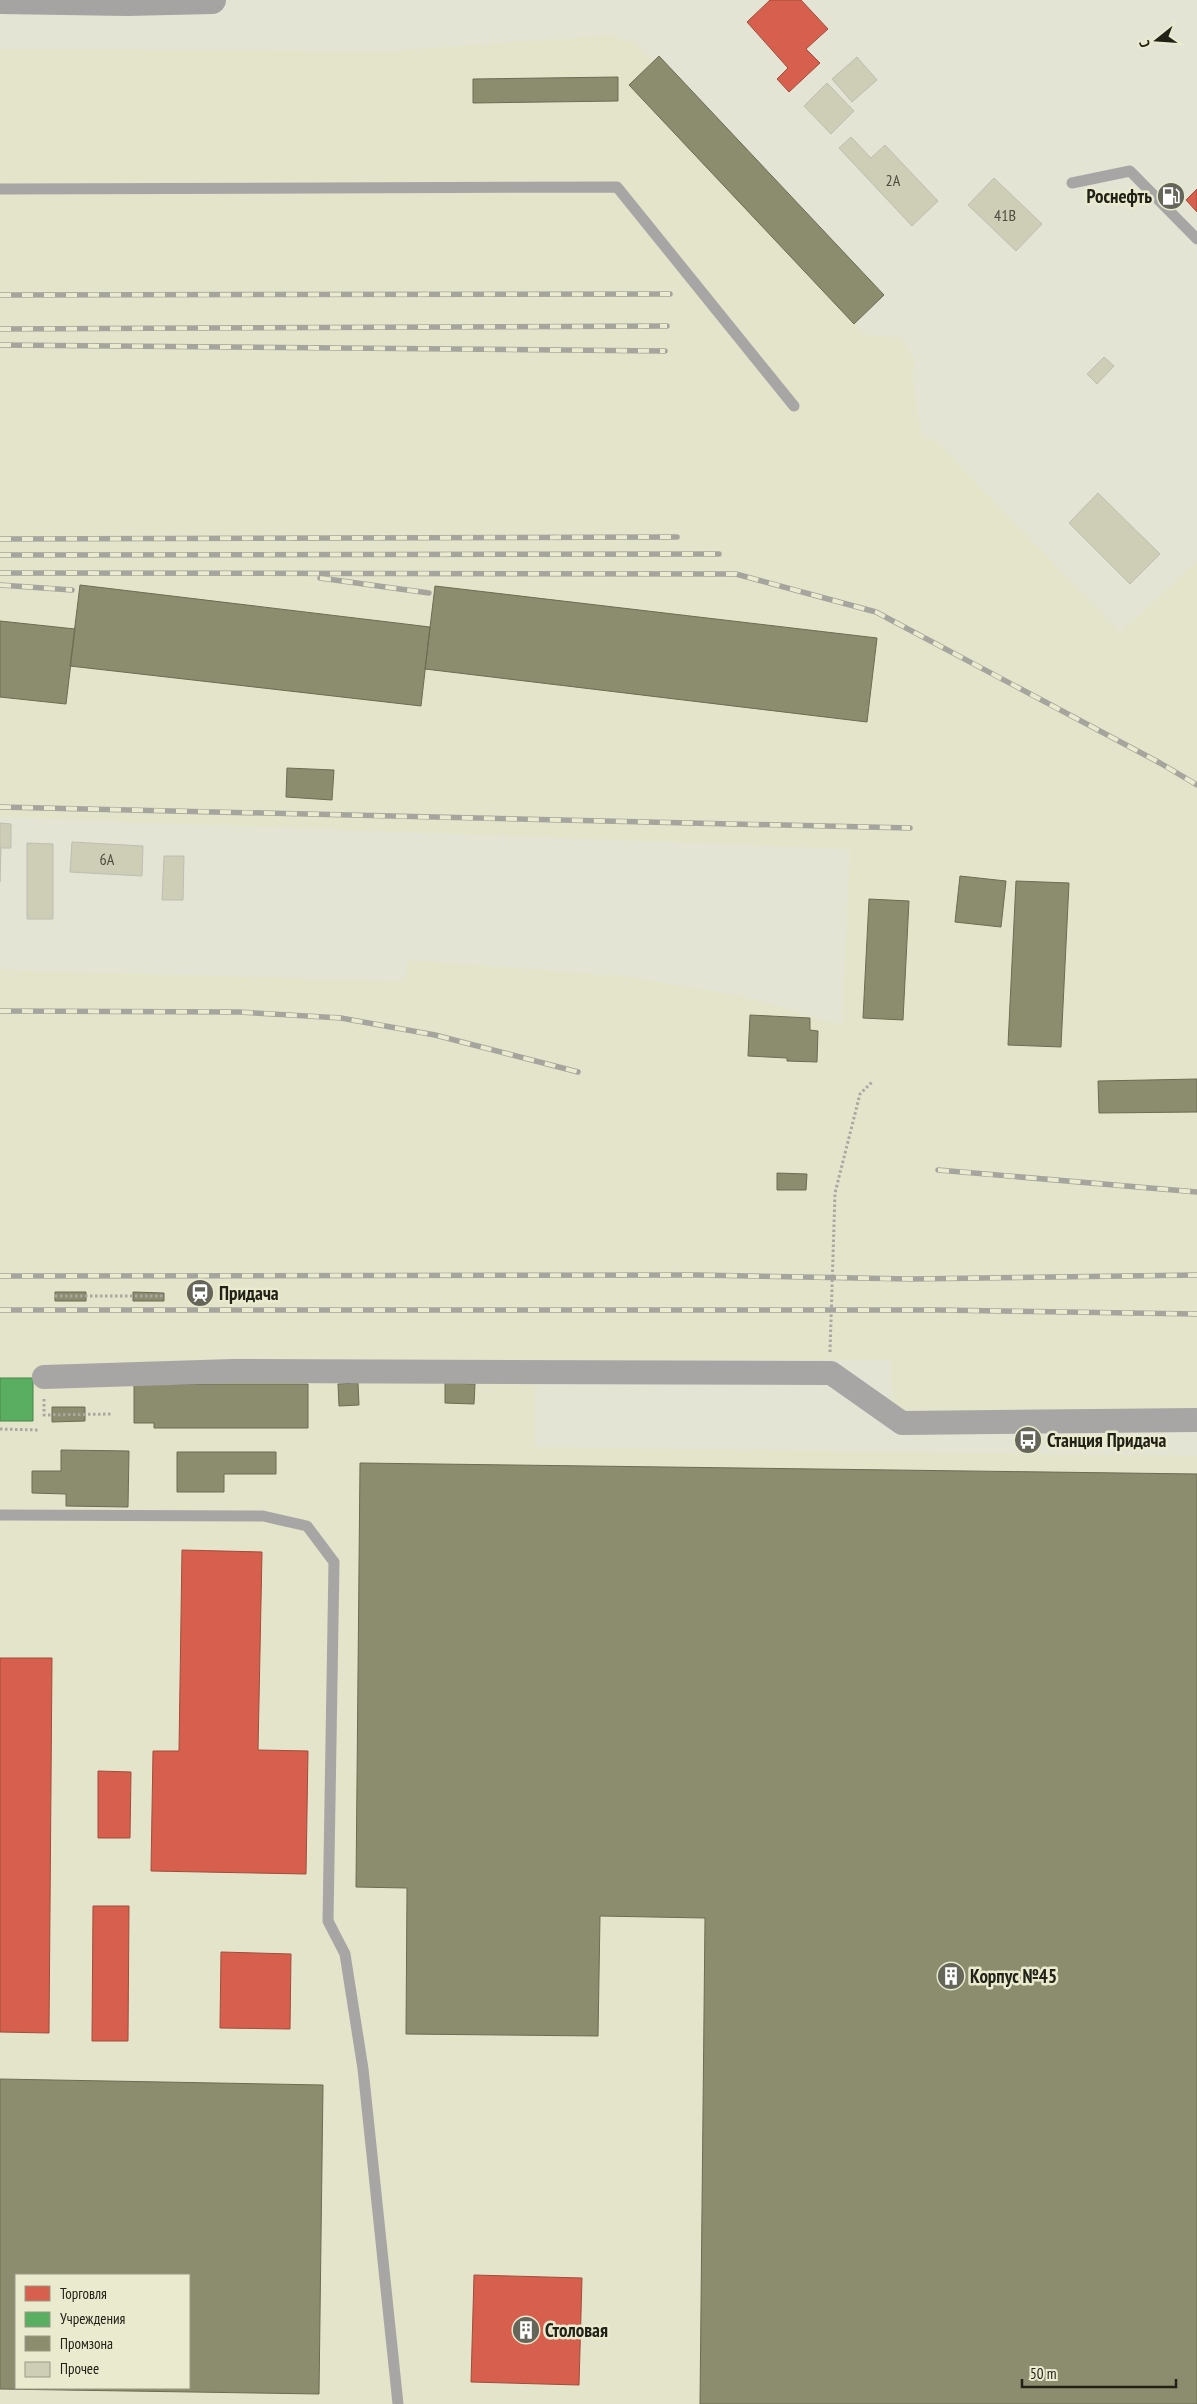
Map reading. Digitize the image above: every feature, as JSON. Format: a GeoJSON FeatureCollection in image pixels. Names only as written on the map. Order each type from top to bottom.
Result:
{"type":"FeatureCollection","features":[{"type":"Feature","properties":{"kind":"main road"},"geometry":{"type":"LineString","coordinates":[[0,0],[127,2],[212,0]]}},
{"type":"Feature","properties":{"kind":"street"},"geometry":{"type":"LineString","coordinates":[[44,1378],[232,1371],[830,1373],[902,1423],[1197,1420]]}},
{"type":"Feature","properties":{"kind":"lane"},"geometry":{"type":"LineString","coordinates":[[1072,183],[1130,171],[1197,239]]}},
{"type":"Feature","properties":{"kind":"lane"},"geometry":{"type":"LineString","coordinates":[[0,189],[617,187],[794,406]]}},
{"type":"Feature","properties":{"kind":"lane"},"geometry":{"type":"LineString","coordinates":[[0,1515],[263,1516],[307,1526],[334,1562],[328,1921],[345,1954],[363,2069],[398,2404]]}},
{"type":"Feature","properties":{"kind":"path"},"geometry":{"type":"LineString","coordinates":[[829,1350],[835,1193],[860,1094],[873,1081]]}},
{"type":"Feature","properties":{"kind":"path"},"geometry":{"type":"LineString","coordinates":[[55,1296],[164,1296]]}},
{"type":"Feature","properties":{"kind":"path"},"geometry":{"type":"LineString","coordinates":[[52,1414],[112,1414]]}},
{"type":"Feature","properties":{"kind":"path"},"geometry":{"type":"LineString","coordinates":[[0,1429],[39,1430]]}},
{"type":"Feature","properties":{"kind":"shaded area"},"geometry":{"type":"Polygon","coordinates":[[[609,35],[633,41],[654,61],[659,56],[884,295],[854,324],[866,335],[901,337],[915,361],[912,375],[922,437],[935,439],[1120,632],[1197,561],[1197,1410],[904,1412],[893,1402],[891,1360],[535,1360],[535,1447],[1197,1456],[1197,2404],[0,2404],[0,970],[405,981],[408,960],[624,976],[743,996],[842,1025],[850,849],[0,817],[0,49],[390,51],[609,35]]]}},
{"type":"Feature","properties":{"kind":"building: Торговля"},"geometry":{"type":"Polygon","coordinates":[[[770,0],[801,0],[828,29],[806,49],[820,63],[789,92],[777,79],[788,68],[747,22],[770,0]]]}},
{"type":"Feature","properties":{"kind":"building: Торговля"},"geometry":{"type":"Polygon","coordinates":[[[1197,189],[1197,212],[1186,200],[1197,189]]]}},
{"type":"Feature","properties":{"kind":"building: Торговля"},"geometry":{"type":"Polygon","coordinates":[[[182,1550],[262,1552],[258,1750],[308,1751],[306,1874],[151,1871],[153,1751],[179,1751],[182,1550]]]}},
{"type":"Feature","properties":{"kind":"building: Торговля"},"geometry":{"type":"Polygon","coordinates":[[[0,1658],[52,1658],[49,2033],[0,2032],[0,1658]]]}},
{"type":"Feature","properties":{"kind":"building: Торговля"},"geometry":{"type":"Polygon","coordinates":[[[98,1771],[131,1772],[130,1838],[98,1838],[98,1771]]]}},
{"type":"Feature","properties":{"kind":"building: Торговля"},"geometry":{"type":"Polygon","coordinates":[[[93,1906],[129,1906],[128,2041],[92,2041],[93,1906]]]}},
{"type":"Feature","properties":{"kind":"building: Торговля"},"geometry":{"type":"Polygon","coordinates":[[[221,1952],[291,1954],[290,2029],[220,2028],[221,1952]]]}},
{"type":"Feature","properties":{"kind":"building: Торговля","name":"Столовая"},"geometry":{"type":"Polygon","coordinates":[[[474,2275],[582,2278],[579,2385],[471,2382],[474,2275]]]}},
{"type":"Feature","properties":{"kind":"building: Учреждения"},"geometry":{"type":"Polygon","coordinates":[[[0,1378],[33,1378],[33,1421],[0,1421],[0,1378]]]}},
{"type":"Feature","properties":{"kind":"building: Промзона"},"geometry":{"type":"Polygon","coordinates":[[[659,56],[884,295],[854,324],[629,85],[659,56]]]}},
{"type":"Feature","properties":{"kind":"building: Промзона"},"geometry":{"type":"Polygon","coordinates":[[[618,77],[618,101],[473,103],[473,79],[618,77]]]}},
{"type":"Feature","properties":{"kind":"building: Промзона"},"geometry":{"type":"Polygon","coordinates":[[[80,585],[430,627],[421,706],[70,666],[80,585]]]}},
{"type":"Feature","properties":{"kind":"building: Промзона"},"geometry":{"type":"Polygon","coordinates":[[[435,586],[877,638],[867,722],[425,669],[435,586]]]}},
{"type":"Feature","properties":{"kind":"building: Промзона"},"geometry":{"type":"Polygon","coordinates":[[[0,621],[75,629],[66,704],[0,697],[0,621]]]}},
{"type":"Feature","properties":{"kind":"building: Промзона"},"geometry":{"type":"Polygon","coordinates":[[[287,768],[334,770],[332,800],[286,797],[287,768]]]}},
{"type":"Feature","properties":{"kind":"building: Промзона"},"geometry":{"type":"Polygon","coordinates":[[[960,876],[1006,881],[1001,927],[955,922],[960,876]]]}},
{"type":"Feature","properties":{"kind":"building: Промзона"},"geometry":{"type":"Polygon","coordinates":[[[1016,881],[1069,883],[1061,1047],[1008,1045],[1016,881]]]}},
{"type":"Feature","properties":{"kind":"building: Промзона"},"geometry":{"type":"Polygon","coordinates":[[[869,899],[909,901],[903,1020],[863,1018],[869,899]]]}},
{"type":"Feature","properties":{"kind":"building: Промзона"},"geometry":{"type":"Polygon","coordinates":[[[750,1015],[810,1018],[810,1030],[818,1031],[817,1062],[787,1061],[787,1058],[748,1056],[750,1015]]]}},
{"type":"Feature","properties":{"kind":"building: Промзона"},"geometry":{"type":"Polygon","coordinates":[[[1197,1079],[1197,1112],[1099,1113],[1098,1081],[1197,1079]]]}},
{"type":"Feature","properties":{"kind":"building: Промзона"},"geometry":{"type":"Polygon","coordinates":[[[777,1173],[807,1174],[806,1190],[777,1190],[777,1173]]]}},
{"type":"Feature","properties":{"kind":"building: Промзона"},"geometry":{"type":"Polygon","coordinates":[[[55,1292],[86,1292],[86,1301],[55,1301],[55,1292]]]}},
{"type":"Feature","properties":{"kind":"building: Промзона"},"geometry":{"type":"Polygon","coordinates":[[[133,1292],[164,1293],[164,1301],[133,1301],[133,1292]]]}},
{"type":"Feature","properties":{"kind":"building: Промзона"},"geometry":{"type":"Polygon","coordinates":[[[358,1383],[359,1405],[339,1406],[338,1384],[358,1383]]]}},
{"type":"Feature","properties":{"kind":"building: Промзона"},"geometry":{"type":"Polygon","coordinates":[[[445,1383],[475,1384],[474,1404],[445,1403],[445,1383]]]}},
{"type":"Feature","properties":{"kind":"building: Промзона"},"geometry":{"type":"Polygon","coordinates":[[[134,1384],[308,1384],[308,1428],[154,1428],[154,1423],[134,1423],[134,1384]]]}},
{"type":"Feature","properties":{"kind":"building: Промзона"},"geometry":{"type":"Polygon","coordinates":[[[52,1407],[85,1407],[85,1421],[52,1422],[52,1407]]]}},
{"type":"Feature","properties":{"kind":"building: Промзона"},"geometry":{"type":"Polygon","coordinates":[[[61,1450],[129,1451],[128,1507],[66,1506],[66,1494],[32,1493],[32,1471],[61,1471],[61,1450]]]}},
{"type":"Feature","properties":{"kind":"building: Промзона"},"geometry":{"type":"Polygon","coordinates":[[[177,1452],[276,1452],[276,1474],[224,1474],[224,1492],[177,1492],[177,1452]]]}},
{"type":"Feature","properties":{"kind":"building: Промзона","name":"Корпус №45"},"geometry":{"type":"Polygon","coordinates":[[[360,1463],[1197,1474],[1197,2404],[700,2404],[705,1918],[600,1916],[598,2036],[406,2034],[407,1888],[356,1887],[360,1463]]]}},
{"type":"Feature","properties":{"kind":"building: Промзона"},"geometry":{"type":"Polygon","coordinates":[[[0,2079],[323,2085],[319,2394],[0,2389],[0,2079]]]}},
{"type":"Feature","properties":{"kind":"building: Прочее"},"geometry":{"type":"Polygon","coordinates":[[[857,57],[877,80],[852,102],[832,79],[857,57]]]}},
{"type":"Feature","properties":{"kind":"building: Прочее"},"geometry":{"type":"Polygon","coordinates":[[[827,83],[854,111],[831,134],[804,106],[827,83]]]}},
{"type":"Feature","properties":{"kind":"building: Прочее"},"geometry":{"type":"Polygon","coordinates":[[[851,137],[871,158],[885,145],[938,201],[912,226],[839,148],[851,137]]]}},
{"type":"Feature","properties":{"kind":"building: Прочее"},"geometry":{"type":"Polygon","coordinates":[[[994,178],[1042,224],[1016,251],[968,205],[994,178]]]}},
{"type":"Feature","properties":{"kind":"building: Прочее"},"geometry":{"type":"Polygon","coordinates":[[[1104,357],[1114,366],[1097,384],[1087,374],[1104,357]]]}},
{"type":"Feature","properties":{"kind":"building: Прочее"},"geometry":{"type":"Polygon","coordinates":[[[1098,493],[1160,554],[1130,584],[1069,523],[1098,493]]]}},
{"type":"Feature","properties":{"kind":"building: Прочее"},"geometry":{"type":"Polygon","coordinates":[[[0,823],[11,824],[11,848],[1,848],[0,882],[0,823]]]}},
{"type":"Feature","properties":{"kind":"building: Прочее"},"geometry":{"type":"Polygon","coordinates":[[[72,842],[143,846],[142,876],[70,872],[72,842]]]}},
{"type":"Feature","properties":{"kind":"building: Прочее"},"geometry":{"type":"Polygon","coordinates":[[[27,843],[53,844],[53,919],[27,919],[27,843]]]}},
{"type":"Feature","properties":{"kind":"building: Прочее"},"geometry":{"type":"Polygon","coordinates":[[[164,856],[184,856],[183,900],[162,900],[164,856]]]}},
{"type":"Feature","properties":{"kind":"railway"},"geometry":{"type":"LineString","coordinates":[[0,295],[670,294]]}},
{"type":"Feature","properties":{"kind":"railway"},"geometry":{"type":"LineString","coordinates":[[0,329],[667,326]]}},
{"type":"Feature","properties":{"kind":"railway"},"geometry":{"type":"LineString","coordinates":[[0,345],[665,351]]}},
{"type":"Feature","properties":{"kind":"railway"},"geometry":{"type":"LineString","coordinates":[[0,539],[677,537]]}},
{"type":"Feature","properties":{"kind":"railway"},"geometry":{"type":"LineString","coordinates":[[0,555],[719,554]]}},
{"type":"Feature","properties":{"kind":"railway"},"geometry":{"type":"LineString","coordinates":[[0,573],[736,574],[876,612],[1160,763],[1197,785]]}},
{"type":"Feature","properties":{"kind":"railway"},"geometry":{"type":"LineString","coordinates":[[320,578],[429,593]]}},
{"type":"Feature","properties":{"kind":"railway"},"geometry":{"type":"LineString","coordinates":[[0,585],[72,590]]}},
{"type":"Feature","properties":{"kind":"railway"},"geometry":{"type":"LineString","coordinates":[[0,807],[910,828]]}},
{"type":"Feature","properties":{"kind":"railway"},"geometry":{"type":"LineString","coordinates":[[0,1011],[239,1012],[341,1018],[435,1035],[578,1072]]}},
{"type":"Feature","properties":{"kind":"railway"},"geometry":{"type":"LineString","coordinates":[[938,1170],[1197,1192]]}},
{"type":"Feature","properties":{"kind":"railway"},"geometry":{"type":"LineString","coordinates":[[0,1276],[696,1275],[911,1279],[1197,1275]]}},
{"type":"Feature","properties":{"kind":"railway"},"geometry":{"type":"LineString","coordinates":[[0,1310],[937,1310],[1197,1314]]}},
{"type":"Feature","properties":{"kind":"place","name":"Роснефть"},"geometry":{"type":"Point","coordinates":[1171,196]}},
{"type":"Feature","properties":{"kind":"place","name":"Придача"},"geometry":{"type":"Point","coordinates":[200,1293]}},
{"type":"Feature","properties":{"kind":"place","name":"Станция Придача"},"geometry":{"type":"Point","coordinates":[1028,1440]}},
{"type":"Feature","properties":{"kind":"place","name":"Корпус №45"},"geometry":{"type":"Point","coordinates":[951,1976]}},
{"type":"Feature","properties":{"kind":"place","name":"Столовая"},"geometry":{"type":"Point","coordinates":[526,2330]}}]}
